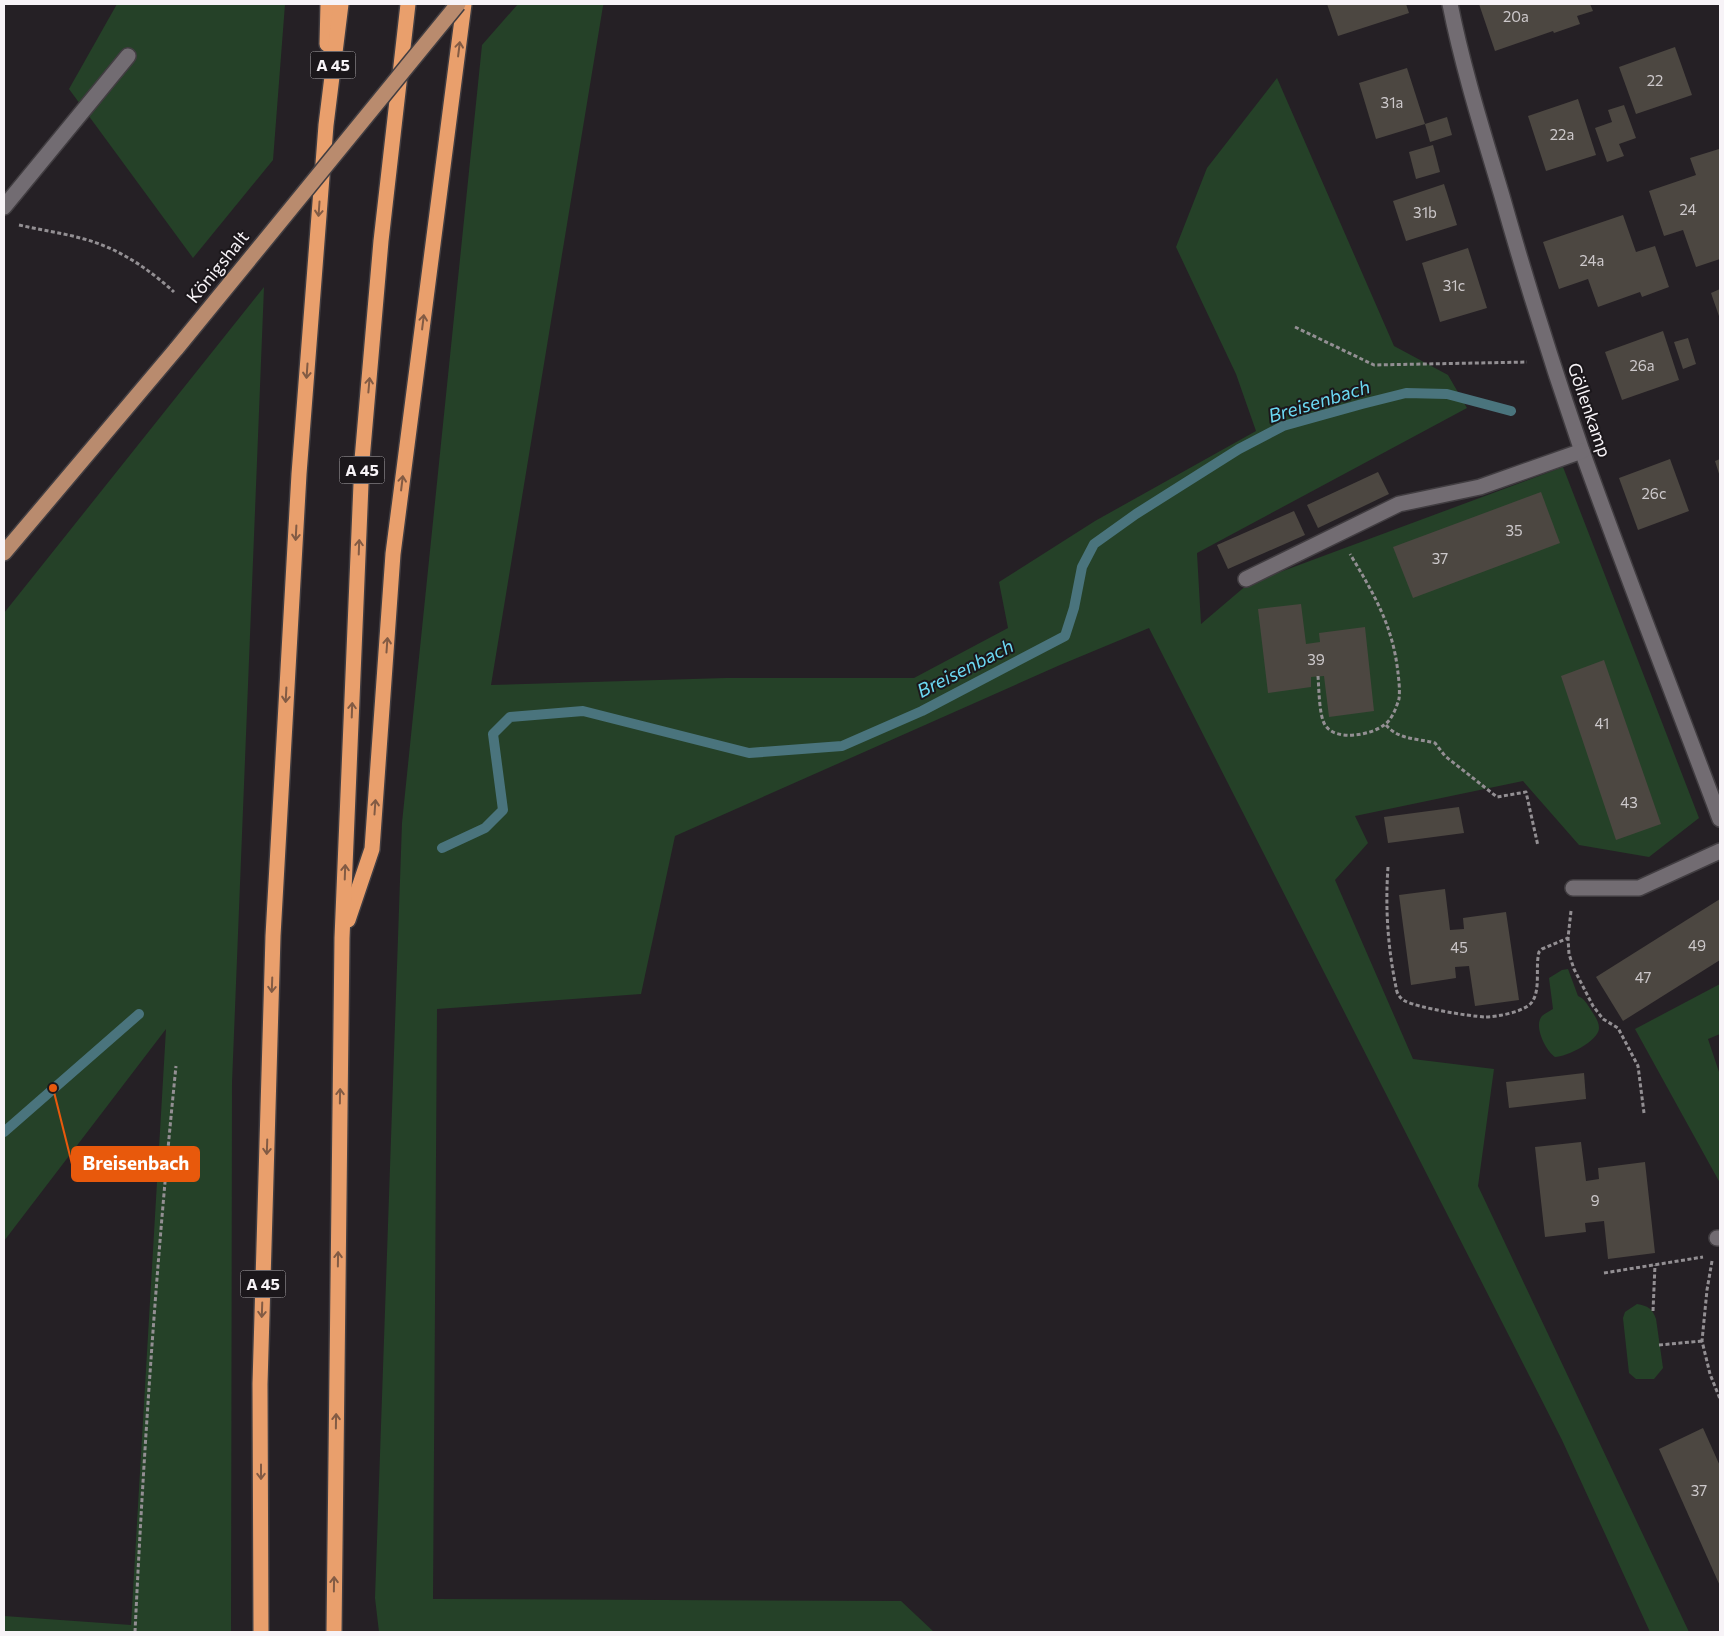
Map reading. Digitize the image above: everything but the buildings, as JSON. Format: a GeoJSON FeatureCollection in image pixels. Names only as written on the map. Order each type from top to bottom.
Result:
{"type":"FeatureCollection","features":[{"type":"Feature","properties":{"kind":"highway"},"geometry":{"type":"LineString","coordinates":[[326,126],[328,4]]}},
{"type":"Feature","properties":{"kind":"highway","name":"A 45"},"geometry":{"type":"LineString","coordinates":[[261,1632],[260,1384],[273,936],[299,474],[326,126],[341,4]]}},
{"type":"Feature","properties":{"kind":"highway","name":"A 45"},"geometry":{"type":"LineString","coordinates":[[334,1632],[342,938],[362,460],[381,241],[408,4]]}},
{"type":"Feature","properties":{"kind":"highway"},"geometry":{"type":"LineString","coordinates":[[342,938],[372,849],[393,554],[464,4]]}},
{"type":"Feature","properties":{"kind":"main road","name":"Königshalt"},"geometry":{"type":"LineString","coordinates":[[4,553],[177,348],[458,4]]}},
{"type":"Feature","properties":{"kind":"street","name":"Göllenkamp"},"geometry":{"type":"LineString","coordinates":[[1450,4],[1457,41],[1511,228],[1582,451],[1720,819]]}},
{"type":"Feature","properties":{"kind":"street"},"geometry":{"type":"LineString","coordinates":[[4,207],[128,56]]}},
{"type":"Feature","properties":{"kind":"street"},"geometry":{"type":"LineString","coordinates":[[1246,579],[1400,504],[1480,486],[1582,451]]}},
{"type":"Feature","properties":{"kind":"street"},"geometry":{"type":"LineString","coordinates":[[1573,888],[1638,888],[1720,851]]}},
{"type":"Feature","properties":{"kind":"path"},"geometry":{"type":"LineString","coordinates":[[13,224],[84,238],[110,248],[155,274],[174,292]]}},
{"type":"Feature","properties":{"kind":"path"},"geometry":{"type":"LineString","coordinates":[[1295,327],[1374,364],[1553,362]]}},
{"type":"Feature","properties":{"kind":"path"},"geometry":{"type":"LineString","coordinates":[[1318,676],[1322,715],[1325,725],[1334,733],[1347,735],[1374,731],[1386,725],[1394,714],[1399,698],[1396,660],[1385,616],[1338,534]]}},
{"type":"Feature","properties":{"kind":"path"},"geometry":{"type":"LineString","coordinates":[[1386,725],[1392,732],[1402,737],[1435,743],[1444,756],[1497,797],[1526,792],[1538,846]]}},
{"type":"Feature","properties":{"kind":"path"},"geometry":{"type":"LineString","coordinates":[[1388,867],[1386,892],[1388,946],[1397,992],[1400,998],[1405,1001],[1439,1010],[1486,1017],[1519,1011],[1531,1003],[1534,996],[1539,952],[1568,938]]}},
{"type":"Feature","properties":{"kind":"path"},"geometry":{"type":"LineString","coordinates":[[1573,888],[1568,938],[1569,954],[1574,969],[1593,1006],[1603,1019],[1618,1028],[1638,1066],[1644,1113]]}},
{"type":"Feature","properties":{"kind":"path"},"geometry":{"type":"LineString","coordinates":[[136,1632],[140,1546],[165,1180],[176,1066]]}},
{"type":"Feature","properties":{"kind":"path"},"geometry":{"type":"LineString","coordinates":[[1719,1238],[1707,1290],[1702,1341],[1710,1374],[1720,1399]]}},
{"type":"Feature","properties":{"kind":"path"},"geometry":{"type":"LineString","coordinates":[[1604,1273],[1714,1256]]}},
{"type":"Feature","properties":{"kind":"path"},"geometry":{"type":"LineString","coordinates":[[1653,1311],[1655,1265]]}},
{"type":"Feature","properties":{"kind":"path"},"geometry":{"type":"LineString","coordinates":[[1659,1345],[1702,1341]]}},
{"type":"Feature","properties":{"kind":"green space"},"geometry":{"type":"Polygon","coordinates":[[[117,4],[285,4],[273,160],[193,258],[69,89],[117,4]]]}},
{"type":"Feature","properties":{"kind":"green space"},"geometry":{"type":"Polygon","coordinates":[[[518,4],[604,4],[491,685],[726,678],[914,678],[1008,628],[999,582],[1095,521],[1256,431],[1236,374],[1176,247],[1207,168],[1277,78],[1394,346],[1448,375],[1467,408],[1197,553],[1201,624],[1248,584],[1563,467],[1699,818],[1649,857],[1579,845],[1523,781],[1355,816],[1368,843],[1335,880],[1413,1059],[1494,1069],[1478,1186],[1689,1632],[1650,1632],[1562,1440],[1149,628],[1060,665],[675,836],[641,994],[437,1009],[433,1599],[901,1601],[934,1632],[379,1632],[375,1598],[402,823],[482,45],[518,4]]]}},
{"type":"Feature","properties":{"kind":"green space"},"geometry":{"type":"Polygon","coordinates":[[[264,287],[232,1083],[231,1632],[4,1632],[4,1616],[131,1625],[166,1029],[4,1241],[4,613],[264,287]]]}},
{"type":"Feature","properties":{"kind":"green space"},"geometry":{"type":"Polygon","coordinates":[[[1568,969],[1578,996],[1587,1004],[1596,1018],[1599,1028],[1598,1033],[1588,1043],[1574,1051],[1555,1057],[1545,1044],[1539,1026],[1542,1016],[1553,1009],[1549,978],[1562,970],[1568,969]]]}},
{"type":"Feature","properties":{"kind":"green space"},"geometry":{"type":"Polygon","coordinates":[[[1720,984],[1720,1034],[1708,1039],[1720,1075],[1720,1183],[1635,1029],[1720,984]]]}},
{"type":"Feature","properties":{"kind":"green space"},"geometry":{"type":"Polygon","coordinates":[[[1637,1304],[1649,1308],[1656,1319],[1663,1368],[1654,1379],[1636,1379],[1629,1373],[1623,1318],[1625,1312],[1637,1304]]]}},
{"type":"Feature","properties":{"kind":"waterway","name":"Breisenbach"},"geometry":{"type":"LineString","coordinates":[[442,848],[485,828],[503,810],[493,734],[510,717],[583,711],[749,753],[842,746],[922,711],[1065,636],[1074,608],[1082,567],[1094,544],[1136,514],[1239,449],[1283,426],[1406,393],[1447,394],[1511,411]]}},
{"type":"Feature","properties":{"kind":"waterway","name":"Breisenbach"},"geometry":{"type":"LineString","coordinates":[[4,1132],[139,1014]]}},
{"type":"Feature","properties":{"kind":"place","name":"Breisenbach"},"geometry":{"type":"Point","coordinates":[53,1088]}}]}
